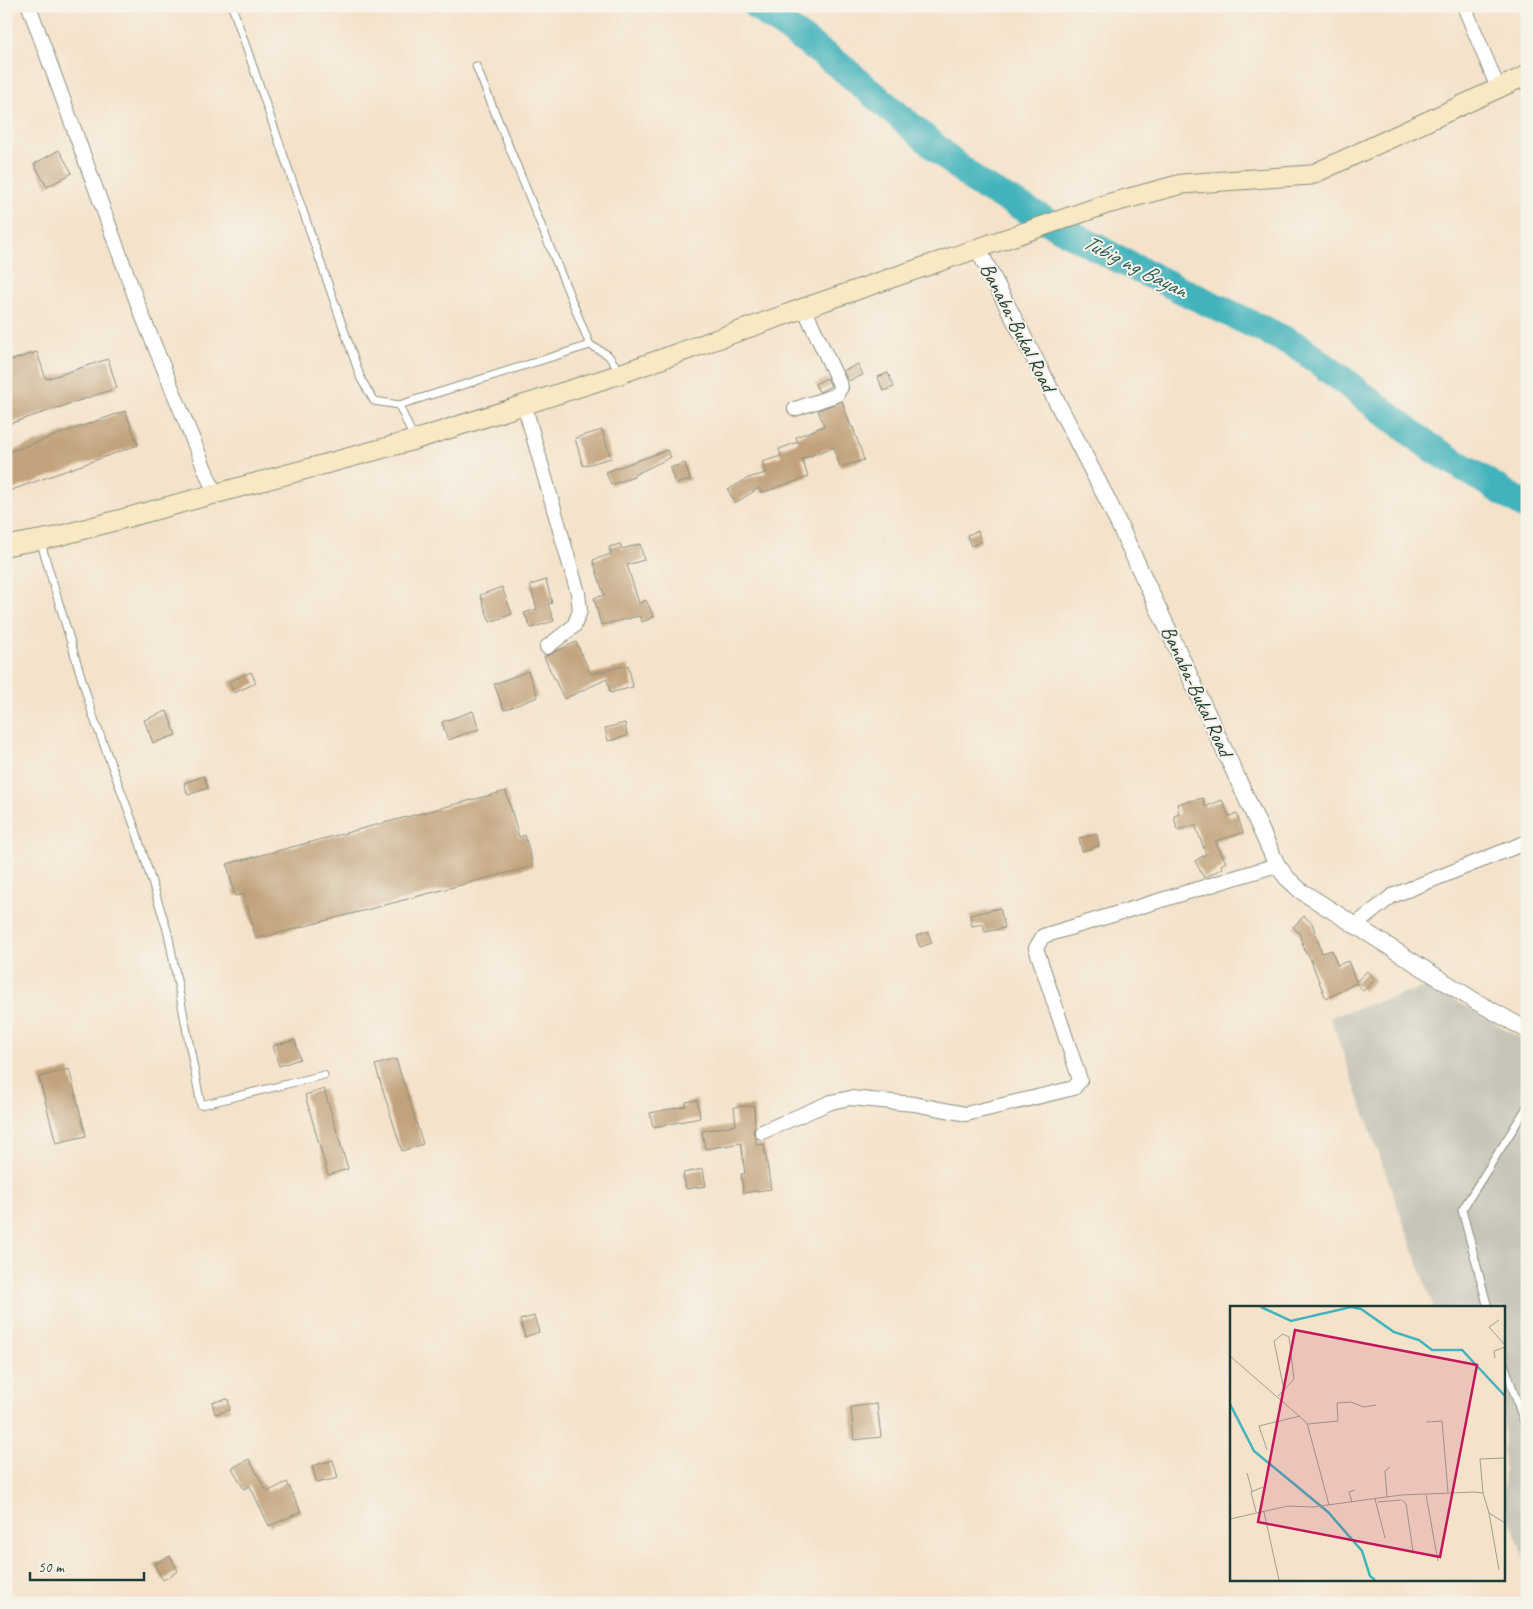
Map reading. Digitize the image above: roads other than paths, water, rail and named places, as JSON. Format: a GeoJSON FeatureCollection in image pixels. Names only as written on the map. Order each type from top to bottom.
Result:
{"type":"FeatureCollection","features":[{"type":"Feature","properties":{"kind":"main road"},"geometry":{"type":"LineString","coordinates":[[6,546],[40,540],[414,440],[620,373],[1107,204],[1182,184],[1311,175],[1527,75]]}},
{"type":"Feature","properties":{"kind":"street"},"geometry":{"type":"LineString","coordinates":[[29,6],[140,310],[215,494]]}},
{"type":"Feature","properties":{"kind":"street"},"geometry":{"type":"LineString","coordinates":[[1464,6],[1498,88]]}},
{"type":"Feature","properties":{"kind":"street","name":"Banaba-Bukal Road"},"geometry":{"type":"LineString","coordinates":[[978,249],[1108,501],[1276,865],[1301,891],[1354,926],[1475,1001],[1527,1030]]}},
{"type":"Feature","properties":{"kind":"street"},"geometry":{"type":"LineString","coordinates":[[794,409],[836,395],[841,386],[804,308]]}},
{"type":"Feature","properties":{"kind":"street"},"geometry":{"type":"LineString","coordinates":[[524,404],[578,593],[580,611],[574,626],[548,647]]}},
{"type":"Feature","properties":{"kind":"street"},"geometry":{"type":"LineString","coordinates":[[1354,926],[1392,896],[1527,842]]}},
{"type":"Feature","properties":{"kind":"street"},"geometry":{"type":"LineString","coordinates":[[762,1132],[831,1102],[850,1098],[914,1104],[966,1114],[1074,1088],[1080,1080],[1036,948],[1043,936],[1276,865]]}},
{"type":"Feature","properties":{"kind":"lane"},"geometry":{"type":"LineString","coordinates":[[232,6],[361,379],[374,402],[399,405],[590,345]]}},
{"type":"Feature","properties":{"kind":"lane"},"geometry":{"type":"LineString","coordinates":[[476,66],[590,345],[608,355],[620,373]]}},
{"type":"Feature","properties":{"kind":"lane"},"geometry":{"type":"LineString","coordinates":[[399,405],[414,440]]}},
{"type":"Feature","properties":{"kind":"lane"},"geometry":{"type":"LineString","coordinates":[[40,540],[93,716],[135,828],[168,933],[201,1105],[324,1074]]}},
{"type":"Feature","properties":{"kind":"lane"},"geometry":{"type":"LineString","coordinates":[[1487,1306],[1462,1210],[1526,1109]]}},
{"type":"Feature","properties":{"kind":"lane"},"geometry":{"type":"LineString","coordinates":[[1506,1369],[1527,1431]]}},
{"type":"Feature","properties":{"kind":"waterway","name":"Tubig ng Bayan"},"geometry":{"type":"LineString","coordinates":[[756,6],[840,66],[979,184],[1127,264],[1298,346],[1429,446],[1527,507]]}}]}
